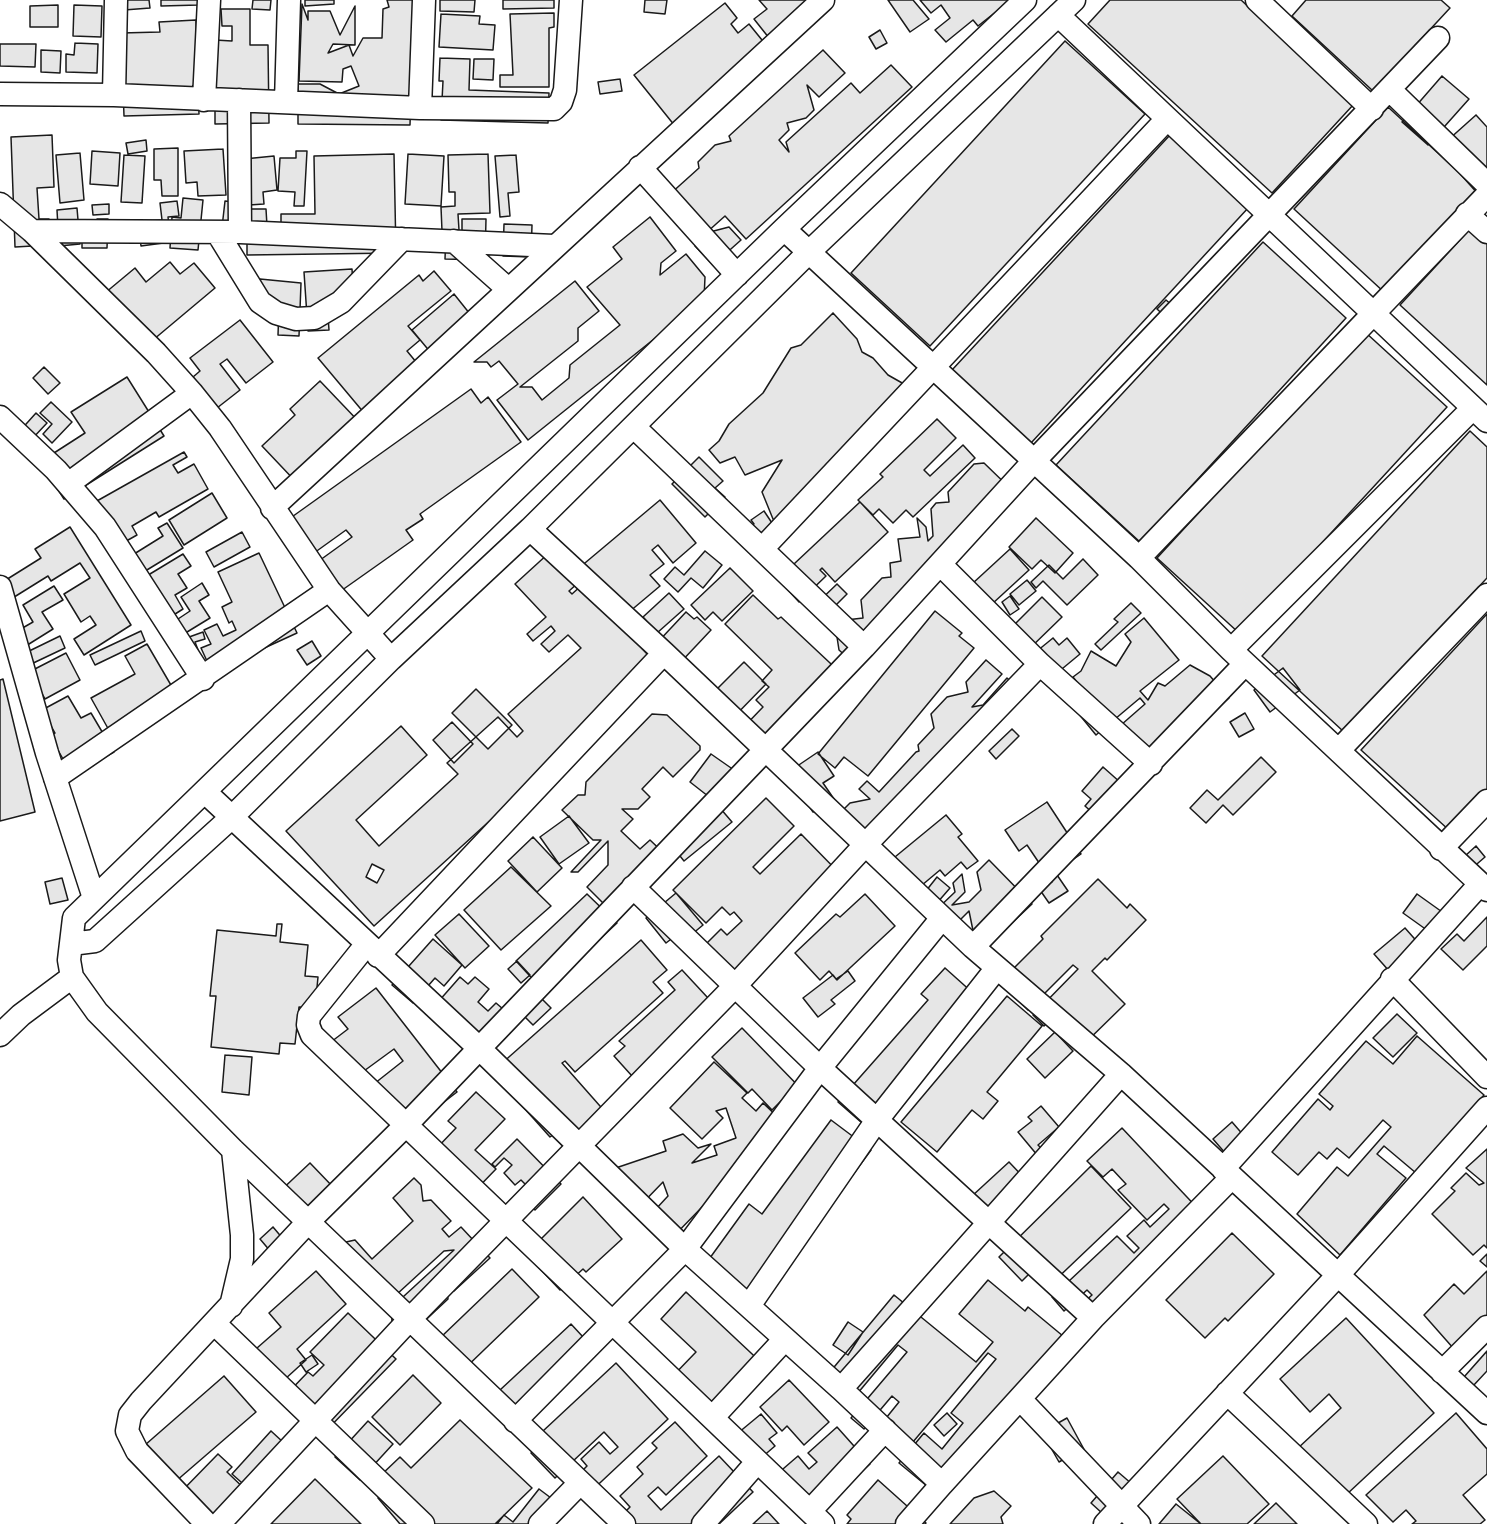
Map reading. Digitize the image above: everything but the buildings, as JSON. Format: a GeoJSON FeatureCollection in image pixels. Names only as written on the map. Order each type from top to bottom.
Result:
{"type":"FeatureCollection","features":[{"type":"Feature","properties":{"kind":"street"},"geometry":{"type":"LineString","coordinates":[[114,95],[116,0]]}},
{"type":"Feature","properties":{"kind":"street"},"geometry":{"type":"LineString","coordinates":[[204,100],[209,0]]}},
{"type":"Feature","properties":{"kind":"street"},"geometry":{"type":"LineString","coordinates":[[286,102],[289,0]]}},
{"type":"Feature","properties":{"kind":"street"},"geometry":{"type":"LineString","coordinates":[[420,108],[424,0]]}},
{"type":"Feature","properties":{"kind":"street"},"geometry":{"type":"LineString","coordinates":[[0,94],[114,95],[420,108],[554,109],[561,102],[566,90],[571,0]]}},
{"type":"Feature","properties":{"kind":"street"},"geometry":{"type":"LineString","coordinates":[[272,508],[823,0]]}},
{"type":"Feature","properties":{"kind":"street"},"geometry":{"type":"LineString","coordinates":[[624,1524],[233,1150],[97,1012],[72,977],[69,960],[74,918],[784,229],[1025,0]]}},
{"type":"Feature","properties":{"kind":"street"},"geometry":{"type":"LineString","coordinates":[[1257,0],[1372,109]]}},
{"type":"Feature","properties":{"kind":"street"},"geometry":{"type":"LineString","coordinates":[[71,944],[95,941],[231,818],[390,659],[530,529],[809,252],[1066,8],[1167,119],[1373,311],[1480,415],[1238,657],[1151,764],[973,947]]}},
{"type":"Feature","properties":{"kind":"street"},"geometry":{"type":"LineString","coordinates":[[207,1524],[137,1451],[127,1431],[130,1415],[141,1401],[308,1222],[405,1126],[864,647],[1033,462],[1438,38]]}},
{"type":"Feature","properties":{"kind":"street"},"geometry":{"type":"LineString","coordinates":[[1390,90],[1487,184]]}},
{"type":"Feature","properties":{"kind":"street"},"geometry":{"type":"LineString","coordinates":[[239,100],[240,232]]}},
{"type":"Feature","properties":{"kind":"street"},"geometry":{"type":"LineString","coordinates":[[762,549],[931,366],[1167,119]]}},
{"type":"Feature","properties":{"kind":"street"},"geometry":{"type":"LineString","coordinates":[[640,167],[737,275]]}},
{"type":"Feature","properties":{"kind":"street"},"geometry":{"type":"LineString","coordinates":[[1139,558],[1373,311],[1487,195]]}},
{"type":"Feature","properties":{"kind":"street"},"geometry":{"type":"LineString","coordinates":[[0,204],[32,231],[156,353],[192,393],[220,428],[329,590],[390,659]]}},
{"type":"Feature","properties":{"kind":"street"},"geometry":{"type":"LineString","coordinates":[[1467,214],[1487,232]]}},
{"type":"Feature","properties":{"kind":"street"},"geometry":{"type":"LineString","coordinates":[[784,229],[1139,558],[1238,657],[1483,887],[1392,979],[1228,1173],[907,1524]]}},
{"type":"Feature","properties":{"kind":"street"},"geometry":{"type":"LineString","coordinates":[[32,231],[240,232],[554,246]]}},
{"type":"Feature","properties":{"kind":"street"},"geometry":{"type":"LineString","coordinates":[[217,232],[260,302],[276,314],[296,319],[314,318],[341,302],[402,239]]}},
{"type":"Feature","properties":{"kind":"street"},"geometry":{"type":"LineString","coordinates":[[454,241],[508,289]]}},
{"type":"Feature","properties":{"kind":"street"},"geometry":{"type":"LineString","coordinates":[[68,484],[192,393]]}},
{"type":"Feature","properties":{"kind":"street"},"geometry":{"type":"LineString","coordinates":[[0,417],[68,484],[105,527],[203,679]]}},
{"type":"Feature","properties":{"kind":"street"},"geometry":{"type":"LineString","coordinates":[[634,427],[864,647]]}},
{"type":"Feature","properties":{"kind":"street"},"geometry":{"type":"LineString","coordinates":[[530,529],[664,653],[996,969],[1121,1074],[1487,1413]]}},
{"type":"Feature","properties":{"kind":"street"},"geometry":{"type":"LineString","coordinates":[[941,565],[1040,664],[1151,764]]}},
{"type":"Feature","properties":{"kind":"street"},"geometry":{"type":"LineString","coordinates":[[0,587],[6,639],[94,898]]}},
{"type":"Feature","properties":{"kind":"street"},"geometry":{"type":"LineString","coordinates":[[55,778],[203,679],[329,590]]}},
{"type":"Feature","properties":{"kind":"street"},"geometry":{"type":"LineString","coordinates":[[1339,750],[1487,595]]}},
{"type":"Feature","properties":{"kind":"street"},"geometry":{"type":"LineString","coordinates":[[664,653],[372,950],[312,1013],[308,1025],[312,1035],[405,1126],[817,1518],[885,1430]]}},
{"type":"Feature","properties":{"kind":"street"},"geometry":{"type":"LineString","coordinates":[[219,1524],[317,1422],[410,1320],[735,986],[866,844],[1040,664]]}},
{"type":"Feature","properties":{"kind":"street"},"geometry":{"type":"LineString","coordinates":[[205,792],[479,1048],[685,1249],[842,1389],[942,1484]]}},
{"type":"Feature","properties":{"kind":"street"},"geometry":{"type":"LineString","coordinates":[[1441,849],[1487,801]]}},
{"type":"Feature","properties":{"kind":"street"},"geometry":{"type":"LineString","coordinates":[[633,887],[820,1068],[1093,1318]]}},
{"type":"Feature","properties":{"kind":"street"},"geometry":{"type":"LineString","coordinates":[[515,1421],[685,1249],[820,1068],[942,918]]}},
{"type":"Feature","properties":{"kind":"street"},"geometry":{"type":"LineString","coordinates":[[749,1306],[877,1120],[996,969]]}},
{"type":"Feature","properties":{"kind":"street"},"geometry":{"type":"LineString","coordinates":[[0,1035],[21,1015],[72,977]]}},
{"type":"Feature","properties":{"kind":"street"},"geometry":{"type":"LineString","coordinates":[[1392,979],[1487,1077]]}},
{"type":"Feature","properties":{"kind":"street"},"geometry":{"type":"LineString","coordinates":[[842,1389],[1121,1074]]}},
{"type":"Feature","properties":{"kind":"street"},"geometry":{"type":"LineString","coordinates":[[1105,1524],[1338,1275],[1487,1108]]}},
{"type":"Feature","properties":{"kind":"street"},"geometry":{"type":"LineString","coordinates":[[231,1306],[242,1259],[242,1235],[233,1150]]}},
{"type":"Feature","properties":{"kind":"street"},"geometry":{"type":"LineString","coordinates":[[215,1324],[423,1524]]}},
{"type":"Feature","properties":{"kind":"street"},"geometry":{"type":"LineString","coordinates":[[1442,1372],[1487,1327]]}},
{"type":"Feature","properties":{"kind":"street"},"geometry":{"type":"LineString","coordinates":[[713,1417],[785,1339]]}},
{"type":"Feature","properties":{"kind":"street"},"geometry":{"type":"LineString","coordinates":[[1227,1393],[1366,1524]]}},
{"type":"Feature","properties":{"kind":"street"},"geometry":{"type":"LineString","coordinates":[[1020,1399],[1139,1524]]}},
{"type":"Feature","properties":{"kind":"street"},"geometry":{"type":"LineString","coordinates":[[703,1524],[757,1462]]}},
{"type":"Feature","properties":{"kind":"street"},"geometry":{"type":"LineString","coordinates":[[540,1524],[580,1483]]}}]}
